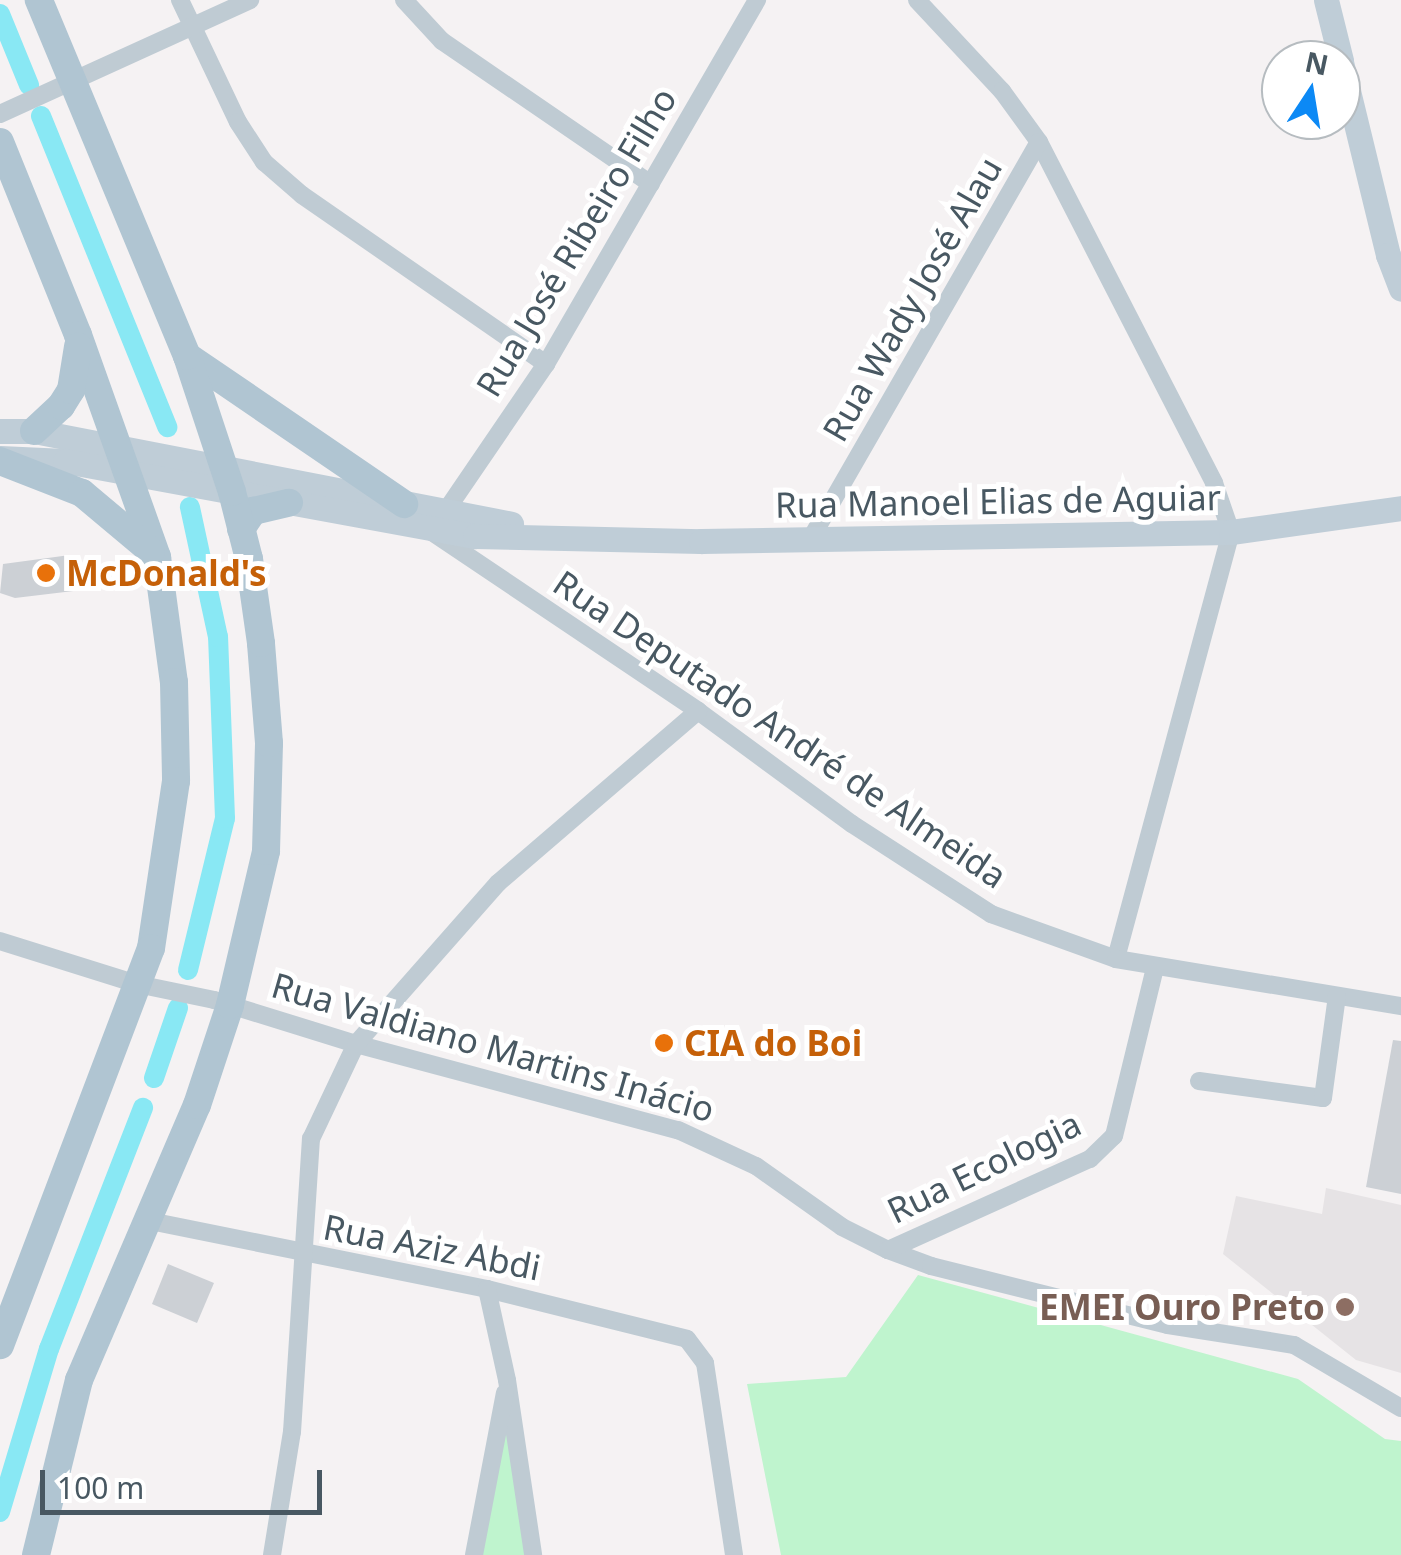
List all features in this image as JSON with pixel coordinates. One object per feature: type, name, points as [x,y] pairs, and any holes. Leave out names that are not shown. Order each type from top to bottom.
[{"type":"main road","points":[[36,1555],[79,1380],[197,1105],[217,1002],[266,851],[269,743],[261,643],[241,529],[228,481],[186,356],[67,86],[39,0]]},
{"type":"main road","points":[[1326,0],[1336,40]]},
{"type":"main road","points":[[1361,137],[1401,289]]},
{"type":"main road","points":[[0,142],[78,335],[157,557],[174,682],[176,781],[151,948],[150,987],[107,1073],[0,1345]]},
{"type":"main road","points":[[34,431],[48,420],[70,390],[76,372],[78,335]]},
{"type":"main road","points":[[186,356],[404,504]]},
{"type":"main road","points":[[0,431],[34,431],[122,462]]},
{"type":"main road","points":[[0,460],[122,462]]},
{"type":"main road","points":[[0,460],[82,493],[157,557]]},
{"type":"main road","name":"Rua Manoel Elias de Aguiar","points":[[122,462],[228,481],[404,504],[437,521]]},
{"type":"main road","name":"Rua Manoel Elias de Aguiar","points":[[228,481],[288,503],[595,540],[1231,532],[1401,508]]},
{"type":"main road","points":[[241,529],[253,511],[288,503]]},
{"type":"street","points":[[180,0],[238,122],[264,162],[302,195],[546,364]]},
{"type":"street","points":[[7,111],[250,0]]},
{"type":"street","points":[[404,0],[442,41],[650,184]]},
{"type":"street","name":"Rua José Ribeiro Filho","points":[[437,521],[546,364],[756,0]]},
{"type":"street","points":[[917,0],[1002,91],[1039,142],[1214,482],[1231,532],[1116,959]]},
{"type":"street","name":"Rua Wady José Alau","points":[[810,540],[1039,142]]},
{"type":"street","name":"Rua Deputado André de Almeida","points":[[437,521],[852,824],[991,914],[1116,959],[1155,968],[1401,1006]]},
{"type":"street","points":[[272,1555],[292,1432],[311,1139],[356,1044],[498,883],[698,711]]},
{"type":"street","name":"Rua Valdiano Martins Inácio","points":[[0,941],[150,987],[217,1002],[356,1044],[660,1125],[716,1144],[756,1166],[842,1228],[888,1250],[931,1266],[1168,1325],[1294,1346],[1401,1408]]},
{"type":"street","name":"Rua Ecologia","points":[[888,1250],[1090,1159],[1114,1136],[1155,968]]},
{"type":"street","points":[[1199,1081],[1323,1098],[1337,996]]},
{"type":"street","name":"Rua Aziz Abdi","points":[[150,1221],[487,1290],[674,1334],[698,1348],[705,1363],[734,1555]]},
{"type":"street","points":[[487,1290],[507,1380],[534,1555]]},
{"type":"street","points":[[474,1555],[507,1380]]},
{"type":"shaded area","name":"EMEI Ouro Preto","points":[[1326,1188],[1401,1205],[1401,1373],[1356,1360],[1223,1254],[1236,1196],[1322,1214]]},
{"type":"green space","points":[[918,1275],[1298,1379],[1385,1439],[1401,1441],[1401,1555],[781,1555],[747,1384],[846,1377]]},
{"type":"green space","points":[[507,1380],[533,1555],[474,1555]]},
{"type":"building","name":"McDonald's","points":[[70,555],[74,564],[91,564],[90,589],[15,598],[0,593],[3,564]]},
{"type":"building","points":[[1393,1040],[1401,1041],[1401,1194],[1366,1187]]},
{"type":"building","points":[[168,1264],[214,1283],[197,1323],[152,1304]]},
{"type":"waterway","points":[[0,14],[29,85]]},
{"type":"waterway","points":[[41,116],[167,427]]},
{"type":"waterway","points":[[188,970],[225,818],[218,637],[190,507]]},
{"type":"waterway","points":[[154,1078],[178,1008]]},
{"type":"waterway","points":[[0,1512],[49,1349],[143,1108]]},
{"type":"place","name":"McDonald's","points":[[46,573]]},
{"type":"place","name":"CIA do Boi","points":[[664,1043]]},
{"type":"place","name":"EMEI Ouro Preto","points":[[1345,1307]]}]
